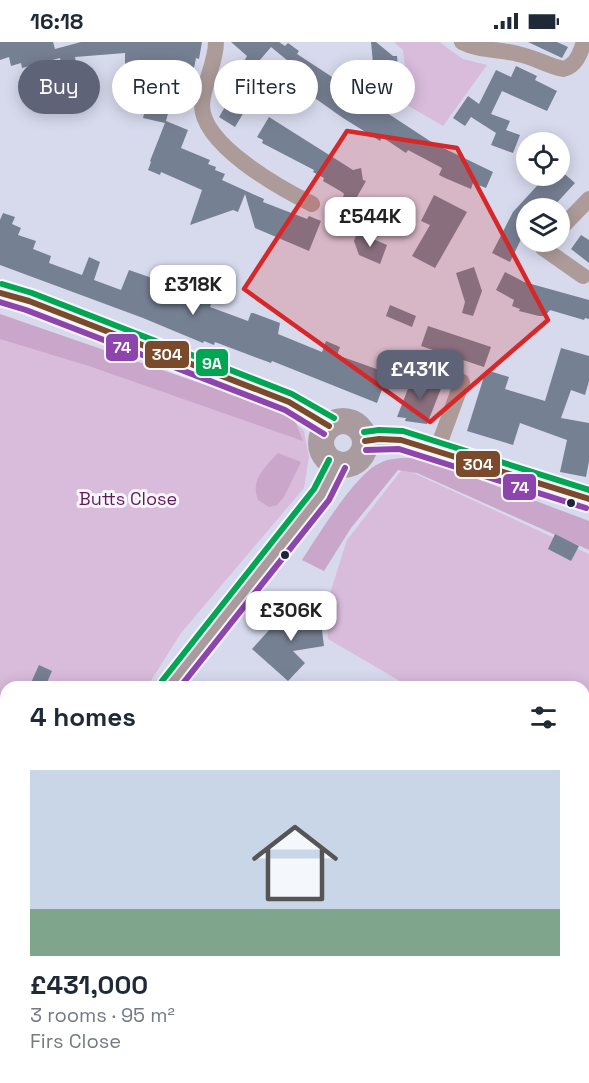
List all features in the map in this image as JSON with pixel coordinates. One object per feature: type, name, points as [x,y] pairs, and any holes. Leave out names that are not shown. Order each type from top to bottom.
[{"type":"main road","points":[[0,293],[29,301],[289,402],[329,426]]},
{"type":"main road","points":[[341,421],[354,423],[362,432],[365,441],[364,448],[357,460],[344,465],[337,464],[326,456],[321,444],[322,437],[329,426],[341,421]]},
{"type":"main road","points":[[365,441],[401,440],[589,499]]},
{"type":"main road","points":[[174,681],[322,495],[337,464]]},
{"type":"street","points":[[216,42],[202,107],[208,126],[225,145],[256,170],[292,194],[312,204]]},
{"type":"street","points":[[462,42],[469,46],[516,53],[563,69],[572,66],[584,42]]},
{"type":"street","points":[[570,219],[589,199]]},
{"type":"street","points":[[549,252],[583,276]]},
{"type":"street","points":[[414,364],[462,382],[437,450]]},
{"type":"highlighted area","points":[[347,131],[457,148],[548,320],[430,422],[244,289]]},
{"type":"green space","points":[[394,42],[439,42],[463,59],[487,65],[443,126],[415,110],[415,60],[404,60],[403,50]]},
{"type":"green space","name":"Butts Close","points":[[0,326],[285,414],[304,431],[309,457],[304,488],[181,633],[151,681],[0,681]]},
{"type":"green space","points":[[403,468],[589,554],[589,681],[400,681],[328,639],[325,609],[347,540]]},
{"type":"shaded area","points":[[0,314],[269,407],[295,421],[303,441],[89,366],[0,339]]},
{"type":"shaded area","points":[[278,453],[301,462],[284,497],[277,505],[269,507],[258,500],[257,480]]},
{"type":"shaded area","points":[[412,458],[451,469],[589,521],[589,550],[417,473],[398,470],[351,528],[324,571],[302,560],[349,492],[370,469],[388,460]]},
{"type":"building","points":[[0,42],[53,42],[55,49],[81,42],[202,42],[199,59],[196,58],[196,60],[125,60],[125,53],[75,57],[76,60],[60,60],[60,58],[18,60],[18,64],[11,66],[9,57],[0,60]]},
{"type":"building","points":[[231,42],[279,42],[285,46],[288,43],[299,51],[297,54],[306,60],[287,60],[271,47],[260,60],[245,60],[247,56]]},
{"type":"building","points":[[371,42],[376,42],[393,56],[397,56],[397,60],[373,60]]},
{"type":"building","points":[[528,42],[557,42],[568,47],[562,58]]},
{"type":"building","points":[[516,66],[537,76],[535,80],[557,91],[547,111],[502,91],[491,114],[510,121],[506,130],[516,134],[513,153],[491,145],[496,133],[471,117],[465,126],[453,118],[468,96],[479,104],[496,70],[511,77]]},
{"type":"building","points":[[318,68],[330,76],[330,109],[318,100]]},
{"type":"building","points":[[144,114],[168,114],[166,121],[188,130],[181,148],[210,160],[208,164],[225,174],[222,180],[264,199],[263,202],[307,219],[309,216],[321,221],[309,251],[255,228],[245,194],[238,212],[233,210],[190,225],[202,190],[161,172],[160,175],[148,170],[165,123],[143,118]]},
{"type":"building","points":[[221,114],[243,114],[235,127],[219,117]]},
{"type":"building","points":[[337,114],[389,114],[433,143],[493,172],[486,188],[473,183],[471,189],[439,175],[442,168],[408,150],[406,153],[382,137],[380,141]]},
{"type":"building","points":[[269,117],[353,170],[361,168],[363,180],[366,181],[349,211],[354,213],[349,225],[342,222],[338,229],[333,226],[344,194],[342,192],[323,181],[324,178],[313,172],[314,170],[262,143],[263,140],[257,137]]},
{"type":"building","points":[[570,179],[575,183],[561,198],[526,198],[537,186],[570,186]]},
{"type":"building","points":[[434,195],[467,212],[435,268],[412,256],[430,225],[421,221]]},
{"type":"building","points":[[516,209],[516,250],[510,262],[492,253]]},
{"type":"building","points":[[3,213],[15,217],[12,224],[21,228],[18,235],[36,241],[33,249],[51,256],[49,263],[82,275],[89,257],[100,262],[94,280],[121,290],[129,270],[181,288],[186,274],[215,285],[210,298],[213,299],[210,307],[248,321],[253,313],[280,323],[278,334],[322,352],[326,341],[340,347],[337,355],[388,373],[377,403],[272,361],[271,363],[215,342],[214,345],[204,341],[203,343],[143,318],[0,265],[0,220]]},
{"type":"building","points":[[357,232],[387,245],[380,264],[359,255],[354,241]]},
{"type":"building","points":[[581,235],[589,240],[589,263],[571,249]]},
{"type":"building","points":[[474,267],[482,291],[473,316],[462,313],[465,302],[456,273]]},
{"type":"building","points":[[505,272],[524,282],[589,300],[589,319],[584,320],[550,310],[545,316],[519,311],[520,309],[512,306],[514,300],[496,290]]},
{"type":"building","points":[[390,305],[416,316],[412,327],[386,316]]},
{"type":"building","points":[[428,326],[491,347],[484,367],[421,346]]},
{"type":"building","points":[[561,348],[589,356],[589,381],[585,395],[571,390],[561,418],[589,423],[589,461],[586,477],[560,472],[567,440],[520,423],[513,445],[467,431],[486,370],[509,377],[505,389],[545,401]]},
{"type":"building","points":[[413,376],[442,386],[427,424],[405,421],[406,418],[397,417]]},
{"type":"building","points":[[555,534],[579,546],[571,561],[548,549]]},
{"type":"building","points":[[289,608],[314,630],[322,609],[335,614],[331,627],[321,623],[324,646],[293,651],[305,663],[288,681],[252,649]]},
{"type":"building","points":[[39,665],[52,671],[48,681],[32,681]]},
{"type":"transit line","name":"9A","points":[[2,284],[32,293],[292,394],[334,418]]},
{"type":"transit line","name":"304","points":[[0,293],[29,301],[289,402],[329,426]]},
{"type":"transit line","name":"74","points":[[0,302],[285,410],[324,434]]},
{"type":"transit line","name":"9A","points":[[364,432],[403,431],[589,490]]},
{"type":"transit line","name":"304","points":[[365,441],[401,440],[589,499]]},
{"type":"transit line","name":"74","points":[[366,450],[399,449],[586,508]]},
{"type":"transit line","name":"9A","points":[[162,681],[314,489],[329,460]]},
{"type":"transit line","name":"74","points":[[185,681],[329,500],[345,468]]}]
